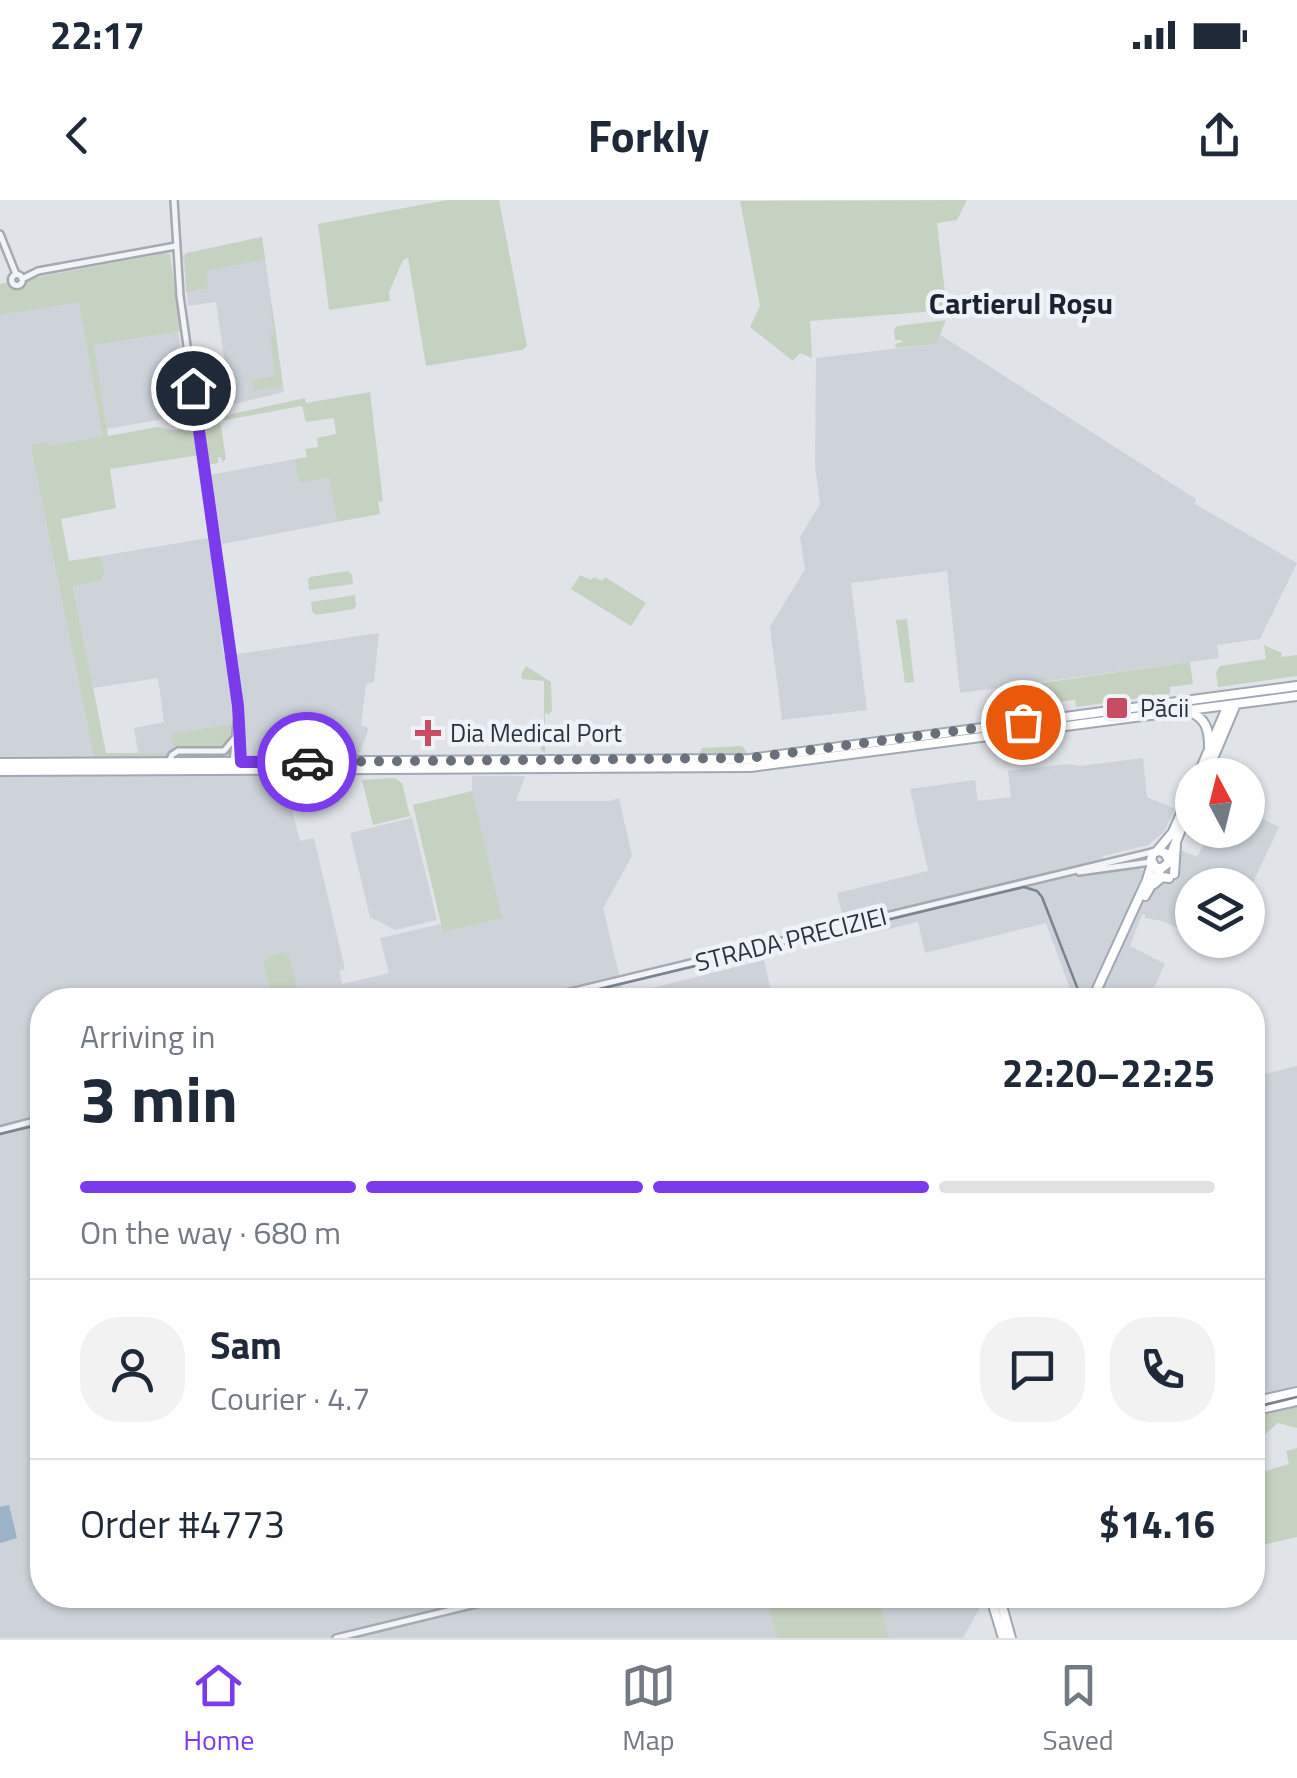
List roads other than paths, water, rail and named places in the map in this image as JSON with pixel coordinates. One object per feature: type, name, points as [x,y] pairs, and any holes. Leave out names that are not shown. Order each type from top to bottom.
[{"type":"main road","points":[[0,767],[751,767],[1184,709],[1297,686]]},
{"type":"main road","points":[[694,764],[1232,700],[1297,696]]},
{"type":"main road","points":[[1207,758],[1232,700]]},
{"type":"main road","points":[[1209,758],[1232,700]]},
{"type":"main road","points":[[1184,709],[1204,721],[1209,752]]},
{"type":"main road","points":[[30,767],[168,762],[237,766]]},
{"type":"main road","points":[[1100,988],[1145,896],[1154,864],[1151,858],[1175,827]]},
{"type":"main road","points":[[1154,864],[1167,864],[1175,840]]},
{"type":"main road","points":[[1145,896],[1160,878],[1171,876],[1175,848]]},
{"type":"main road","points":[[1156,852],[1164,852],[1168,859]]},
{"type":"main road","points":[[1099,988],[1154,864]]},
{"type":"main road","points":[[1265,1407],[1291,1399],[1297,1392]]},
{"type":"main road","points":[[1265,1401],[1291,1399]]},
{"type":"main road","points":[[994,1608],[1002,1638]]},
{"type":"main road","points":[[1003,1608],[1011,1638]]},
{"type":"street","points":[[174,200],[180,296],[239,716],[237,766]]},
{"type":"street","points":[[0,234],[19,276],[176,246]]},
{"type":"street","points":[[237,766],[234,739],[239,716]]},
{"type":"street","points":[[168,762],[178,751],[224,751],[234,739]]},
{"type":"street","name":"STRADA PRECIZIEI","points":[[1074,871],[1156,852]]},
{"type":"street","points":[[1128,864],[1142,868],[1148,877]]},
{"type":"street","name":"STRADA PRECIZIEI","points":[[586,988],[1046,876],[1154,864]]},
{"type":"street","points":[[0,1130],[30,1123]]},
{"type":"street","points":[[336,1638],[459,1608]]},
{"type":"water","points":[[9,1505],[17,1538],[0,1543],[0,1507]]},
{"type":"tram line","points":[[604,988],[1024,887],[1042,897],[1077,988]]},
{"type":"tram line","points":[[0,1134],[30,1127]]},
{"type":"tram line","points":[[1265,1405],[1297,1397]]},
{"type":"place","name":"Păcii","points":[[1117,708]]},
{"type":"place","name":"Dia Medical Port","points":[[428,733]]},
{"type":"district","name":"Cartierul Roșu","points":[[1021,303]]}]
